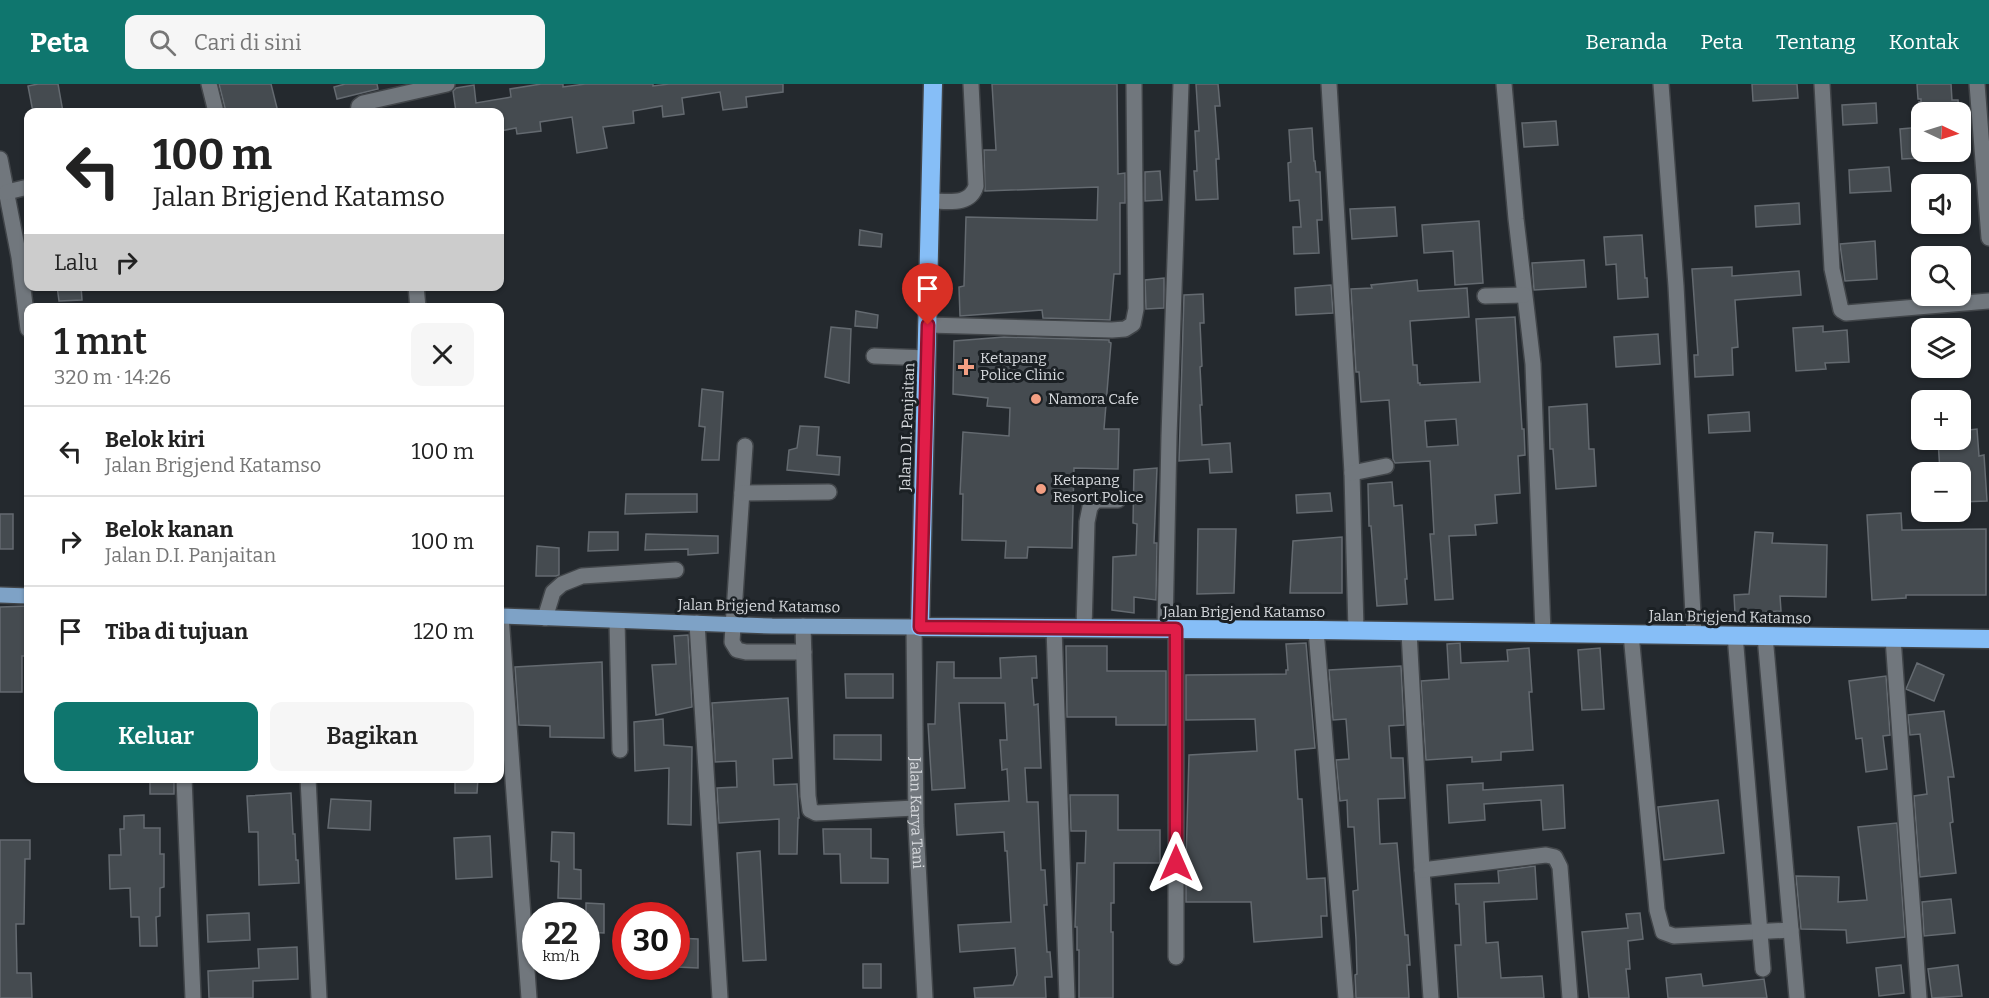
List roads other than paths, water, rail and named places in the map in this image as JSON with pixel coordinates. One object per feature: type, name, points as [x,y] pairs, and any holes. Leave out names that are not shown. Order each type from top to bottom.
[{"type":"highway","name":"Jalan D.I. Panjaitan","points":[[917,627],[928,325],[933,84]]},
{"type":"highway","name":"Jalan Brigjend Katamso","points":[[917,627],[1989,639]]},
{"type":"main road","points":[[0,595],[24,596]]},
{"type":"main road","name":"Jalan Brigjend Katamso","points":[[504,616],[803,626],[917,627]]},
{"type":"street","points":[[209,84],[215,108]]},
{"type":"street","points":[[358,108],[363,103],[447,84]]},
{"type":"street","points":[[931,201],[967,200],[974,195],[976,186],[971,84]]},
{"type":"street","points":[[928,325],[1112,330],[1125,329],[1133,324],[1136,309],[1134,84]]},
{"type":"street","points":[[1176,957],[1169,436],[1180,84]]},
{"type":"street","points":[[1329,84],[1352,473],[1356,631]]},
{"type":"street","points":[[1504,84],[1524,295],[1533,364],[1543,633]]},
{"type":"street","points":[[1661,84],[1676,286],[1694,634]]},
{"type":"street","points":[[1822,84],[1832,269],[1841,310],[1846,313],[1989,301]]},
{"type":"street","points":[[1977,84],[1989,238]]},
{"type":"street","points":[[0,159],[24,257]]},
{"type":"street","points":[[7,192],[24,188]]},
{"type":"street","points":[[1485,296],[1524,295]]},
{"type":"street","points":[[874,356],[927,358]]},
{"type":"street","points":[[745,446],[732,642],[737,650],[747,652],[804,652]]},
{"type":"street","points":[[1352,473],[1386,466]]},
{"type":"street","points":[[741,493],[829,492]]},
{"type":"street","points":[[1084,629],[1087,522],[1090,507],[1096,500],[1118,500]]},
{"type":"street","points":[[545,618],[554,592],[562,584],[582,576],[676,570]]},
{"type":"street","points":[[616,621],[620,750]]},
{"type":"street","points":[[697,623],[720,998]]},
{"type":"street","points":[[803,626],[810,810],[816,813],[915,808]]},
{"type":"street","name":"Jalan Karya Tani","points":[[917,627],[915,808],[919,919],[925,998]]},
{"type":"street","points":[[1054,628],[1067,998]]},
{"type":"street","points":[[1316,630],[1346,998]]},
{"type":"street","points":[[1409,632],[1431,998]]},
{"type":"street","points":[[1631,634],[1657,910],[1663,932],[1674,936],[1791,930]]},
{"type":"street","points":[[1735,635],[1763,969]]},
{"type":"street","points":[[1765,636],[1797,998]]},
{"type":"street","points":[[1893,638],[1919,998]]},
{"type":"street","points":[[504,656],[528,902]]},
{"type":"street","points":[[184,783],[193,998]]},
{"type":"street","points":[[308,783],[319,998]]},
{"type":"street","points":[[1422,870],[1546,855],[1555,857],[1560,867],[1570,998]]},
{"type":"street","points":[[529,980],[529,998]]},
{"type":"place","name":"Ketapang Police Clinic","points":[[966,367]]},
{"type":"place","name":"Namora Cafe","points":[[1036,399]]},
{"type":"place","name":"Ketapang Resort Police","points":[[1041,489]]}]
